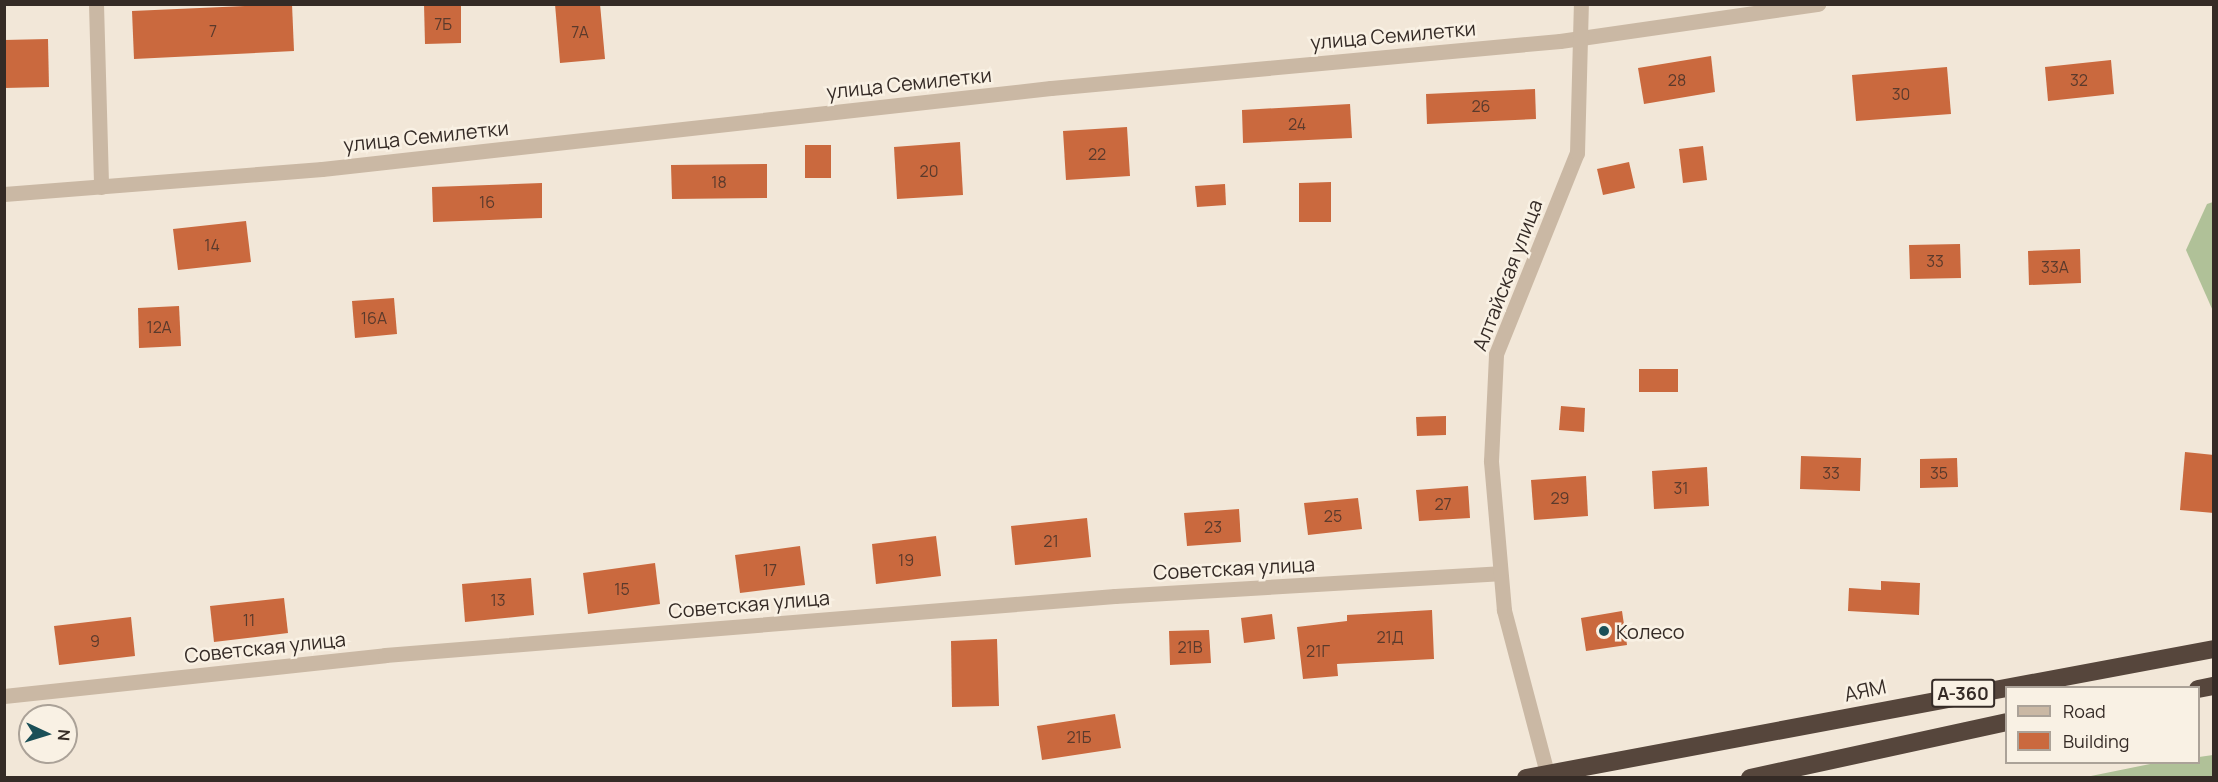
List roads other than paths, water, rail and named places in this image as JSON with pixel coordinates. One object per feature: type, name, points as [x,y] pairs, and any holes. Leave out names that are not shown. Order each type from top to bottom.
[{"type":"highway","name":"АЯМ","points":[[2015,686],[2214,649]]},
{"type":"highway","name":"АЯМ","points":[[1526,777],[2005,688]]},
{"type":"highway","name":"А-360","points":[[1749,777],[2005,722]]},
{"type":"street","points":[[96,4],[101,187]]},
{"type":"street","name":"Алтайская улица","points":[[1547,773],[1504,610],[1491,461],[1496,354],[1577,153],[1581,4]]},
{"type":"street","name":"улица Семилетки","points":[[4,194],[322,169],[1040,90],[1580,39],[1818,4]]},
{"type":"street","name":"Советская улица","points":[[4,696],[408,653],[1115,596],[1499,573]]},
{"type":"place","name":"Колесо","points":[[1604,631]]}]
